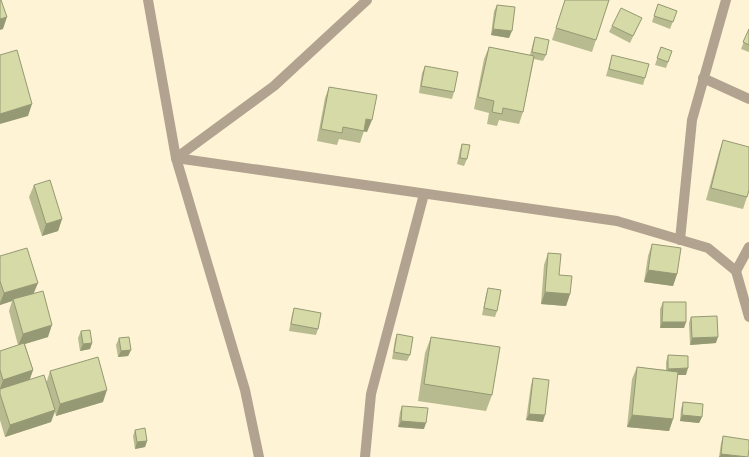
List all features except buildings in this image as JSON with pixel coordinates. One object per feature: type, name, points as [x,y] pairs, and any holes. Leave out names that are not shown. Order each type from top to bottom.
[{"type":"street","points":[[148,0],[176,158],[245,390],[259,457]]},
{"type":"street","points":[[176,158],[274,86],[367,0]]},
{"type":"street","points":[[680,240],[692,120],[726,0]]},
{"type":"street","points":[[704,78],[749,99]]},
{"type":"street","points":[[176,158],[617,221],[708,248],[736,271],[749,317]]},
{"type":"street","points":[[365,457],[371,394],[424,194]]},
{"type":"street","points":[[736,271],[749,247]]}]
